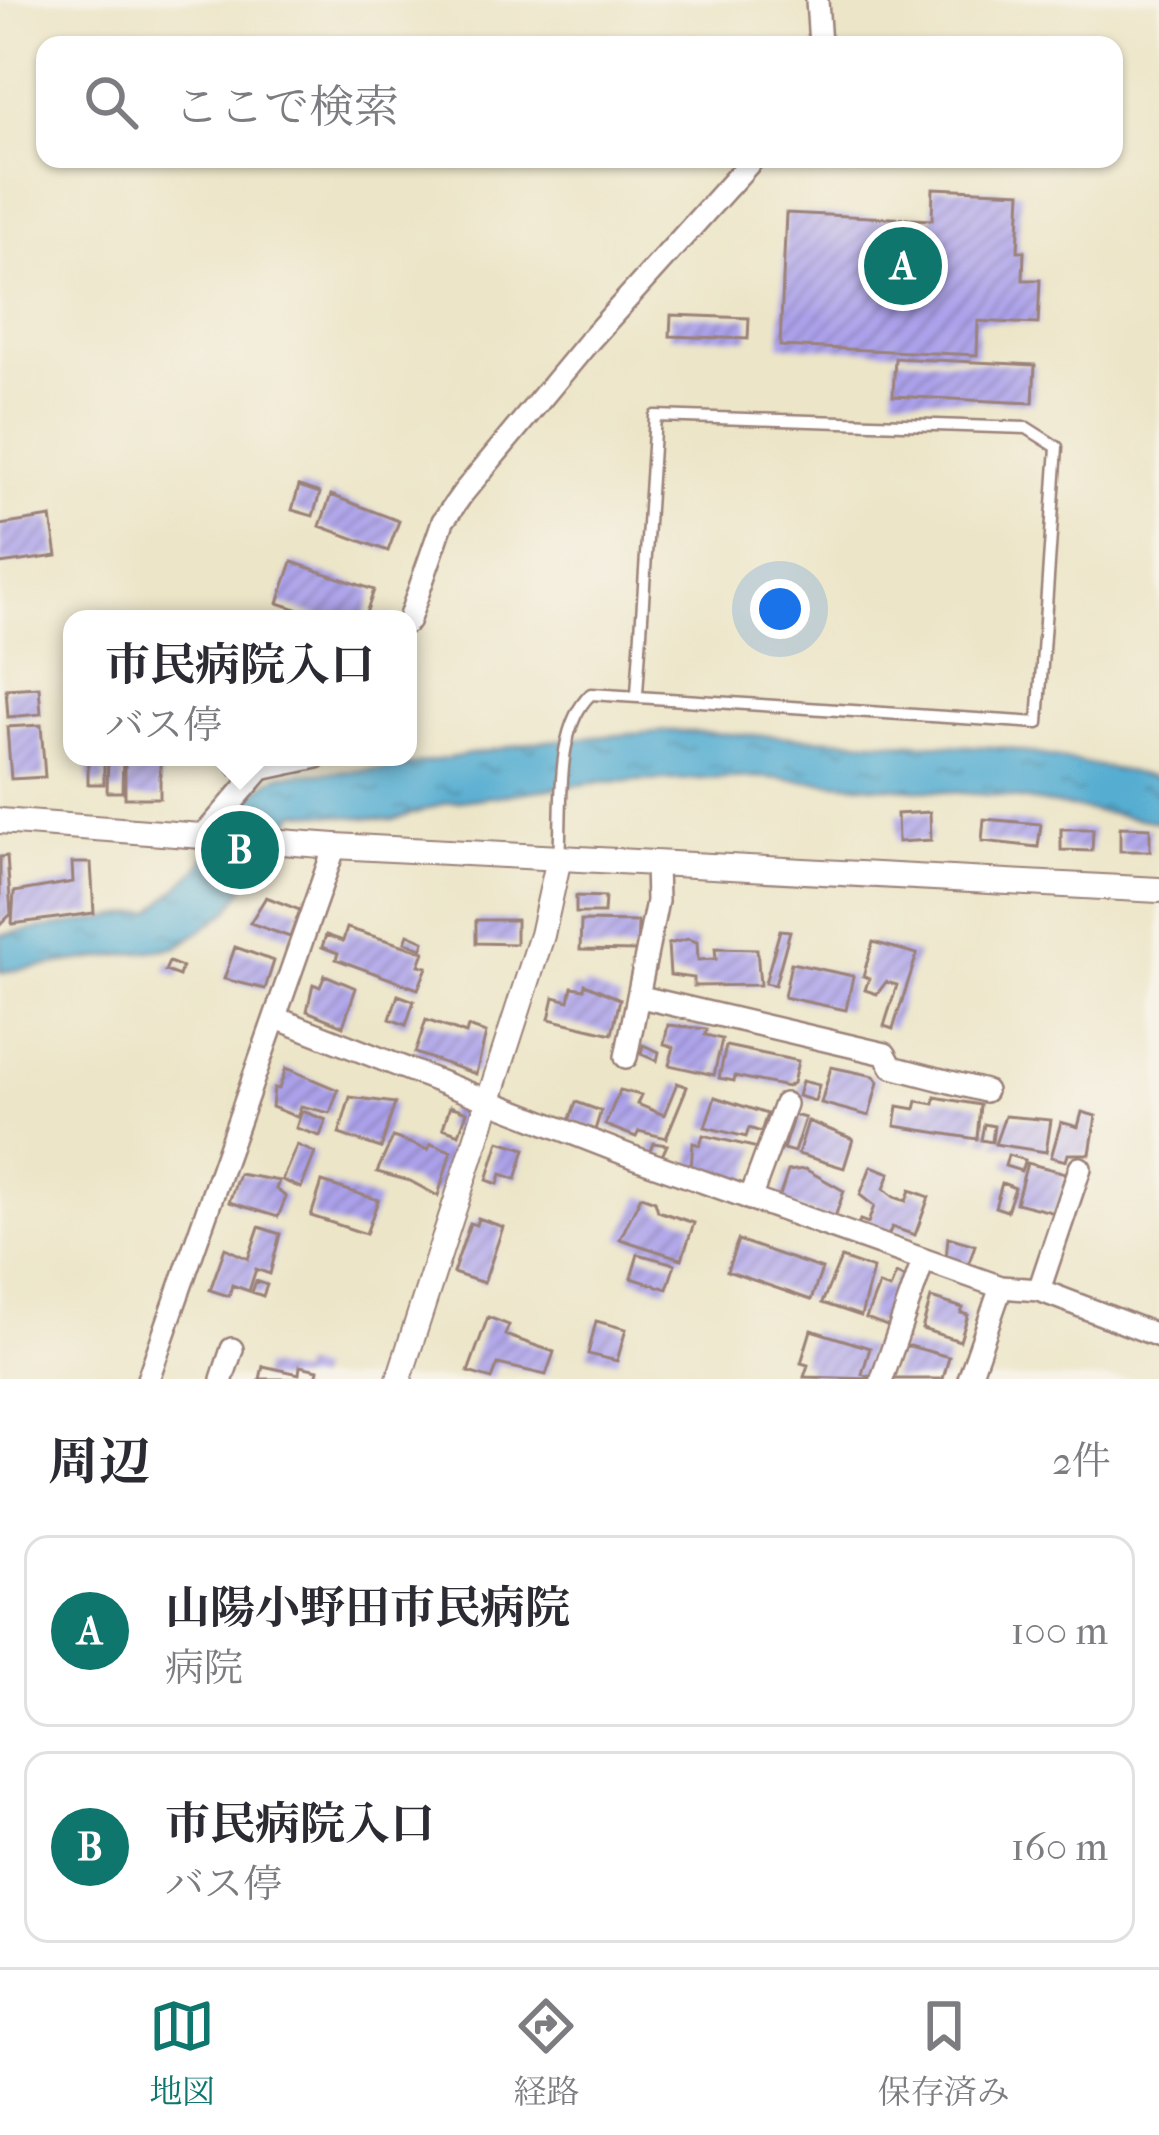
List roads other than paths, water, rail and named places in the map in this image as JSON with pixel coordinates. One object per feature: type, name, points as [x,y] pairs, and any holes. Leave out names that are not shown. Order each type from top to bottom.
[{"type":"street","points":[[817,0],[819,36]]},
{"type":"street","points":[[412,610],[443,521],[463,493],[589,341],[745,168]]},
{"type":"street","points":[[211,836],[261,769],[275,766]]},
{"type":"street","points":[[0,821],[335,846],[1159,890]]},
{"type":"street","points":[[148,1379],[335,846]]},
{"type":"street","points":[[399,1379],[542,935],[559,859]]},
{"type":"street","points":[[626,1057],[657,901],[656,864]]},
{"type":"street","points":[[641,998],[885,1054],[892,1067],[985,1091]]},
{"type":"street","points":[[276,1018],[750,1199],[1001,1287],[1039,1290],[1159,1336]]},
{"type":"street","points":[[750,1199],[784,1104]]},
{"type":"street","points":[[1039,1290],[1079,1168]]},
{"type":"street","points":[[882,1379],[923,1261]]},
{"type":"street","points":[[969,1379],[1001,1287]]},
{"type":"street","points":[[222,1379],[232,1349]]},
{"type":"lane","points":[[559,859],[569,734],[574,709],[591,694],[1037,723],[1057,447],[1028,428],[655,416],[637,694]]},
{"type":"water","points":[[670,731],[1007,748],[1159,778],[1159,822],[1003,796],[758,777],[599,782],[446,803],[393,820],[296,812],[228,911],[177,947],[0,972],[0,935],[152,911],[195,872],[250,795],[279,775],[417,766],[536,742]]},
{"type":"place","name":"山陽小野田市民病院","points":[[903,266]]},
{"type":"place","name":"市民病院入口","points":[[240,850]]}]
